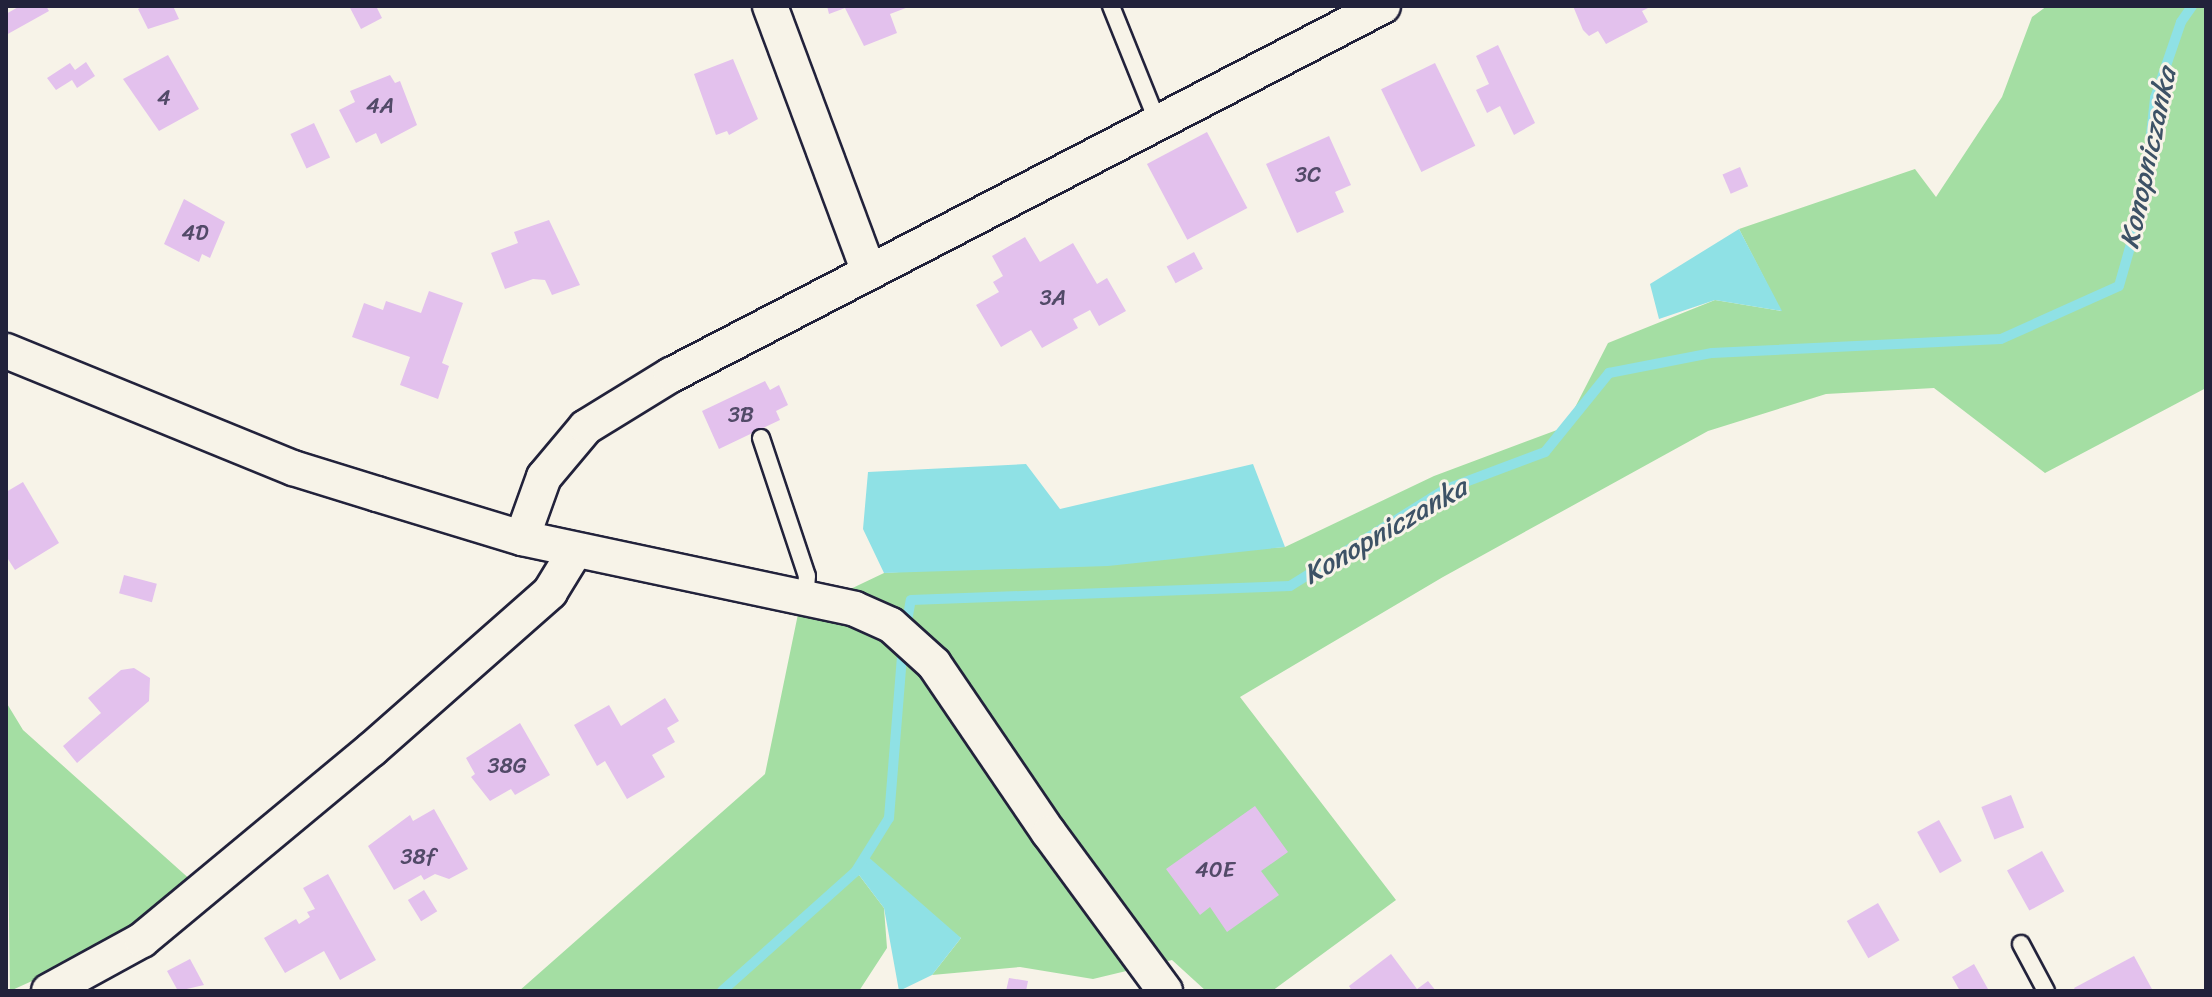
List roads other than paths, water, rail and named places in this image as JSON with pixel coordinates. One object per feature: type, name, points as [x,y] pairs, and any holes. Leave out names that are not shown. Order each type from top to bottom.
[{"type":"street","points":[[770,6],[869,272]]},
{"type":"street","points":[[522,538],[544,477],[586,427],[671,375],[1383,6]]},
{"type":"street","points":[[6,351],[293,468],[522,538],[805,601],[855,609],[904,635],[1165,991]]},
{"type":"street","points":[[49,991],[142,940],[371,750],[550,592],[575,551]]},
{"type":"lane","points":[[1111,6],[1158,123]]},
{"type":"lane","points":[[761,438],[807,576],[805,601]]},
{"type":"lane","points":[[2021,944],[2046,991]]},
{"type":"water","points":[[1739,229],[1782,311],[1715,300],[1659,319],[1650,284]]},
{"type":"water","points":[[1026,464],[1060,509],[1253,464],[1285,547],[1108,566],[884,573],[863,529],[868,472]]},
{"type":"water","points":[[866,855],[961,938],[932,975],[899,991],[884,908],[856,871]]},
{"type":"waterway","name":"Konopniczanka","points":[[906,627],[911,600],[1290,586],[1444,490],[1545,452],[1609,373],[1712,353],[2001,339],[2119,286],[2144,198],[2155,98],[2181,22],[2192,6]]},
{"type":"waterway","name":"Konopniczanka","points":[[722,991],[856,871],[889,818],[903,643]]}]
